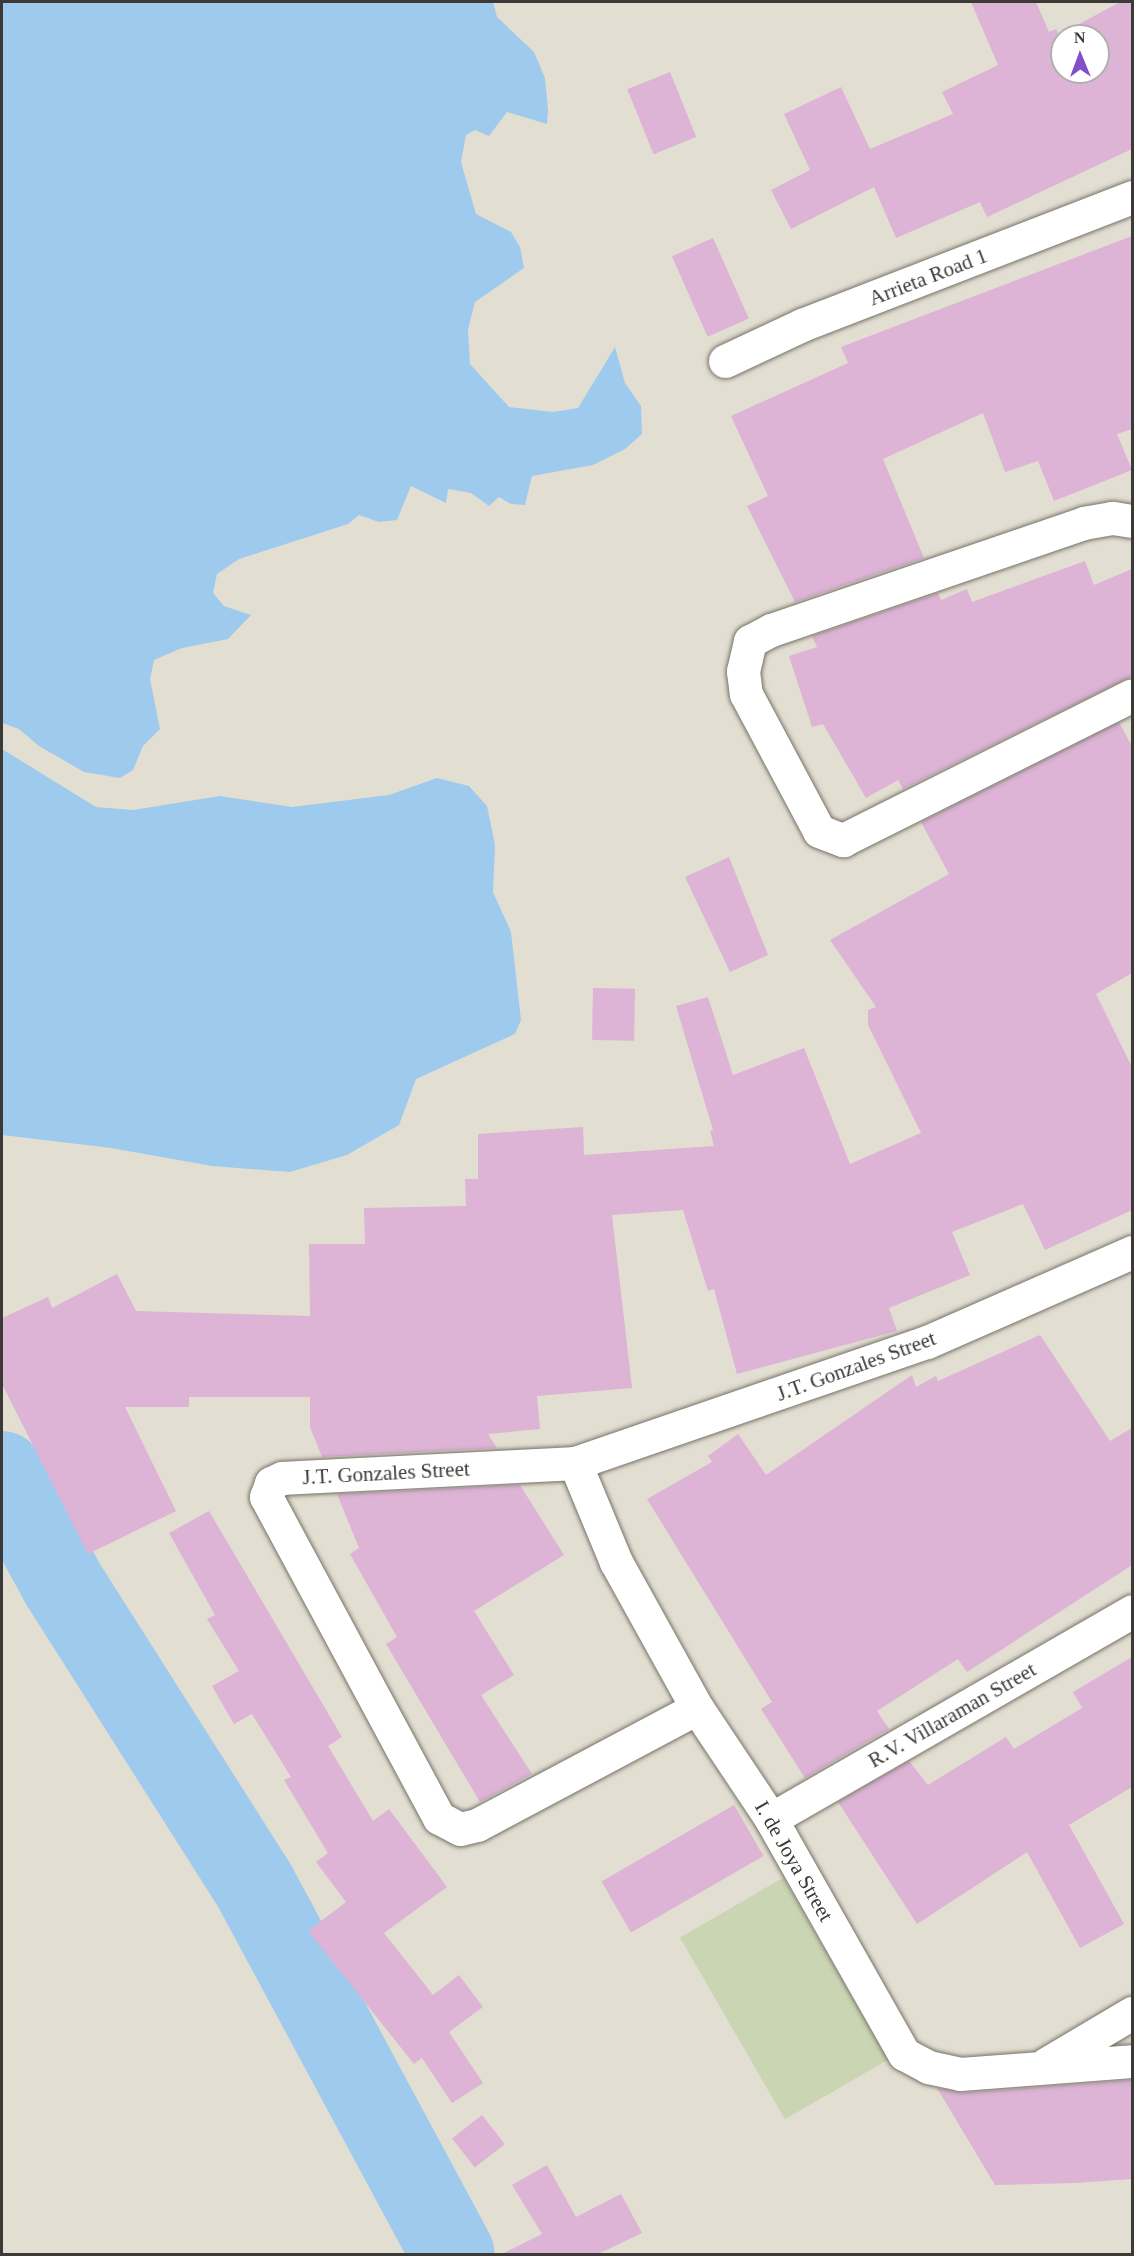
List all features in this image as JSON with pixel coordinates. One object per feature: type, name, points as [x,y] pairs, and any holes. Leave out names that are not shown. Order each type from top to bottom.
[{"type":"street","name":"Arrieta Road 1","points":[[725,361],[802,325],[1132,197]]},
{"type":"street","points":[[1132,521],[1112,518],[1084,523],[771,630],[750,641],[744,671],[746,694],[819,831],[843,840],[1132,696]]},
{"type":"street","name":"J.T. Gonzales Street","points":[[697,1708],[477,1825],[460,1829],[439,1818],[266,1497],[271,1483],[282,1478],[575,1463],[927,1342],[1132,1252]]},
{"type":"street","name":"I. de Joya Street","points":[[575,1463],[616,1562],[697,1708],[771,1819],[904,2054],[928,2067],[960,2074],[1132,2061]]},
{"type":"street","name":"R.V. Villaraman Street","points":[[771,1819],[1132,1611]]},
{"type":"street","points":[[1040,2068],[1132,2013]]},
{"type":"green space","points":[[783,1878],[888,2060],[785,2119],[680,1937]]},
{"type":"water","points":[[2,2],[493,2],[497,17],[534,52],[545,78],[548,110],[547,124],[507,112],[489,136],[475,130],[466,135],[461,162],[476,214],[511,232],[520,247],[524,268],[475,302],[468,330],[470,364],[509,407],[553,412],[578,408],[615,347],[625,383],[641,406],[642,434],[625,449],[593,465],[532,476],[525,505],[511,504],[499,497],[489,506],[471,493],[448,489],[446,503],[411,486],[397,520],[379,522],[359,515],[348,524],[239,559],[217,574],[213,593],[224,606],[251,615],[228,639],[182,648],[154,660],[150,679],[160,729],[143,746],[133,770],[120,778],[84,772],[39,746],[19,729],[2,723]]},
{"type":"water","points":[[2,749],[96,807],[133,810],[220,796],[292,807],[389,795],[437,778],[469,786],[487,806],[495,845],[493,892],[511,932],[521,1020],[515,1034],[416,1079],[399,1125],[347,1155],[290,1172],[212,1166],[111,1148],[2,1135]]},
{"type":"building","points":[[971,2],[1036,2],[1050,32],[1050,84],[1110,84],[1110,24],[1079,24],[1120,2],[1132,2],[1132,149],[987,217],[980,202],[896,238],[874,187],[791,229],[771,190],[810,170],[784,114],[841,87],[870,149],[953,114],[942,92],[998,65]]},
{"type":"building","points":[[670,72],[696,137],[654,154],[627,89]]},
{"type":"building","points":[[1132,236],[1132,429],[1117,434],[1132,470],[1054,501],[1038,461],[1005,472],[983,413],[883,459],[924,558],[795,602],[747,506],[768,496],[731,416],[848,363],[841,347]]},
{"type":"building","points":[[713,238],[749,318],[708,337],[672,256]]},
{"type":"building","points":[[1085,561],[1094,585],[1132,569],[1132,676],[903,789],[898,780],[866,798],[823,724],[812,727],[789,656],[817,647],[812,636],[938,593],[941,600],[967,589],[972,602]]},
{"type":"building","points":[[1119,722],[1132,746],[1132,973],[1096,994],[1132,1067],[1132,1210],[1045,1250],[1023,1204],[952,1232],[970,1275],[889,1308],[897,1331],[737,1374],[714,1289],[708,1291],[683,1210],[612,1215],[632,1388],[537,1396],[540,1429],[488,1434],[497,1448],[322,1457],[310,1427],[310,1397],[189,1397],[189,1407],[125,1407],[176,1511],[88,1554],[2,1384],[2,1318],[48,1297],[52,1308],[117,1274],[136,1311],[310,1316],[309,1244],[365,1244],[364,1208],[466,1206],[465,1179],[478,1179],[478,1134],[583,1127],[584,1155],[714,1146],[710,1131],[713,1130],[676,1006],[708,997],[733,1075],[804,1048],[850,1164],[921,1133],[868,1025],[868,1010],[876,1007],[830,940],[949,874],[921,822]]},
{"type":"building","points":[[729,857],[768,955],[730,972],[685,877]]},
{"type":"building","points":[[593,988],[635,989],[634,1041],[592,1040]]},
{"type":"building","points":[[1040,1335],[1110,1441],[1132,1428],[1132,1565],[967,1672],[958,1659],[877,1711],[889,1729],[805,1778],[761,1709],[772,1702],[647,1499],[712,1462],[708,1456],[738,1434],[766,1475],[912,1375],[916,1387],[936,1376],[938,1381]]},
{"type":"building","points":[[520,1485],[564,1555],[474,1611],[514,1675],[481,1695],[532,1774],[480,1802],[386,1644],[397,1637],[350,1554],[359,1548],[337,1494]]},
{"type":"building","points":[[209,1511],[342,1737],[328,1746],[373,1821],[389,1809],[447,1887],[384,1933],[433,1995],[459,1975],[483,2007],[449,2032],[483,2083],[452,2103],[422,2058],[414,2064],[308,1931],[346,1902],[316,1862],[328,1853],[284,1780],[291,1777],[252,1714],[234,1724],[212,1686],[239,1671],[207,1619],[215,1615],[169,1533]]},
{"type":"building","points":[[1132,1657],[1132,1787],[1069,1825],[1124,1924],[1080,1948],[1027,1852],[917,1924],[838,1802],[909,1761],[928,1785],[1006,1737],[1014,1749],[1082,1708],[1073,1692]]},
{"type":"building","points":[[734,1805],[764,1856],[631,1933],[601,1882]]},
{"type":"building","points":[[1132,2080],[1132,2179],[1074,2183],[995,2185],[937,2088],[961,2093]]},
{"type":"building","points":[[482,2115],[505,2144],[475,2168],[452,2138]]},
{"type":"building","points":[[547,2165],[576,2217],[621,2194],[642,2233],[598,2254],[502,2254],[542,2234],[512,2185]]},
{"type":"waterway","points":[[2,1473],[63,1584],[253,1883],[453,2254]]}]
